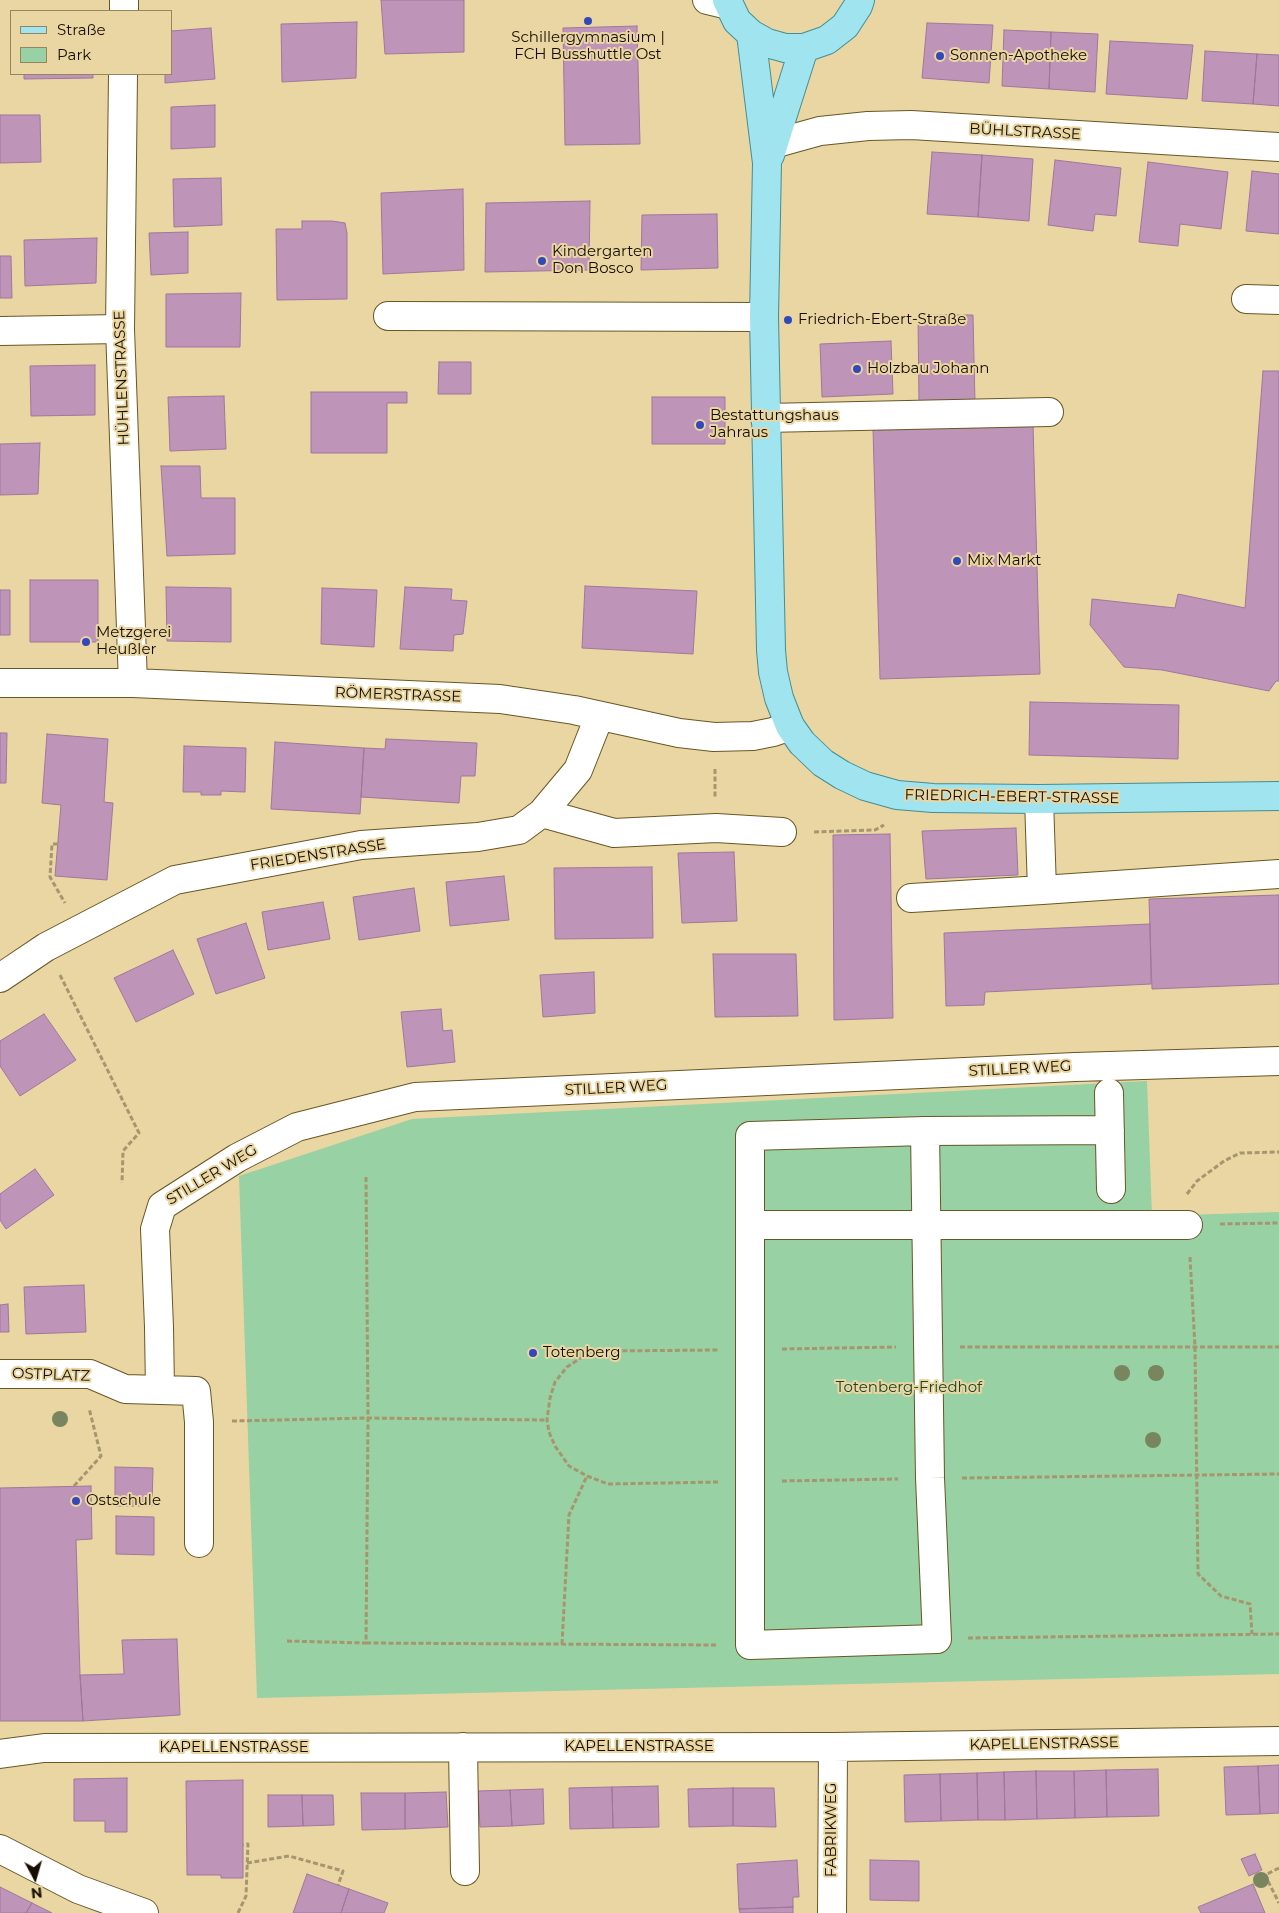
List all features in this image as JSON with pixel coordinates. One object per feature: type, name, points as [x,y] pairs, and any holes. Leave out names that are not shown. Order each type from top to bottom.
[{"type":"main road","points":[[721,2],[751,34],[767,43],[786,48],[804,48],[827,40],[846,26],[860,0]]},
{"type":"main road","name":"FRIEDRICH-EBERT-STRASSE","points":[[751,34],[770,154],[764,317],[770,650],[780,698],[790,726],[802,743],[823,763],[865,786],[897,795],[932,798],[1039,799],[1279,796]]},
{"type":"main road","name":"FRIEDRICH-EBERT-STRASSE","points":[[770,154],[804,48]]},
{"type":"street","name":"HÜHLENSTRASSE","points":[[123,75],[120,329],[133,683]]},
{"type":"street","name":"BÜHLSTRASSE","points":[[770,154],[820,131],[868,126],[911,125],[1279,147]]},
{"type":"street","points":[[1246,299],[1279,300]]},
{"type":"street","points":[[388,316],[764,317]]},
{"type":"street","points":[[0,331],[120,329]]},
{"type":"street","points":[[765,418],[1049,412]]},
{"type":"street","name":"RÖMERSTRASSE","points":[[0,682],[133,683],[500,699],[537,704],[679,733],[714,737],[753,736],[790,726]]},
{"type":"street","name":"FRIEDENSTRASSE","points":[[0,978],[46,947],[175,880],[361,845],[478,838],[520,830],[542,813],[578,770],[599,717]]},
{"type":"street","points":[[1039,799],[1042,890]]},
{"type":"street","points":[[542,813],[614,833],[716,828],[782,832]]},
{"type":"street","points":[[911,898],[1279,874]]},
{"type":"street","name":"STILLER WEG","points":[[160,1390],[155,1229],[162,1206],[237,1158],[297,1127],[415,1097],[1075,1066],[1279,1061]]},
{"type":"street","points":[[1109,1093],[1111,1189]]},
{"type":"street","points":[[925,1131],[930,1478],[937,1639],[750,1645],[750,1136],[925,1131],[1110,1130]]},
{"type":"street","points":[[750,1225],[1188,1225]]},
{"type":"street","name":"OSTPLATZ","points":[[0,1374],[90,1374],[125,1389],[196,1391],[199,1422]]},
{"type":"street","points":[[199,1422],[199,1543]]},
{"type":"street","name":"KAPELLENSTRASSE","points":[[0,1754],[44,1748],[833,1747],[1279,1741]]},
{"type":"street","points":[[462,1747],[465,1871]]},
{"type":"street","name":"FABRIKWEG","points":[[832,1913],[833,1747]]},
{"type":"street","points":[[0,1849],[78,1889],[144,1913]]},
{"type":"path","points":[[714,737],[716,828]]},
{"type":"path","points":[[782,832],[875,830],[932,798]]},
{"type":"path","points":[[58,844],[52,844],[50,877],[80,929]]},
{"type":"path","points":[[46,947],[139,1133],[123,1151],[122,1183]]},
{"type":"path","points":[[1252,1634],[1250,1604],[1221,1596],[1198,1574],[1196,1348],[1187,1193],[1196,1181],[1240,1153],[1279,1152]]},
{"type":"path","points":[[366,1176],[368,1418],[366,1644]]},
{"type":"path","points":[[1188,1225],[1279,1224]]},
{"type":"path","points":[[199,1422],[368,1418],[548,1420],[550,1398],[555,1382],[567,1367],[585,1355],[605,1351],[929,1347],[1279,1347]]},
{"type":"path","points":[[74,1486],[101,1456],[88,1403],[90,1374]]},
{"type":"path","points":[[562,1644],[569,1514],[587,1476]]},
{"type":"path","points":[[937,1639],[1279,1634]]},
{"type":"path","points":[[288,1641],[366,1644],[750,1645]]},
{"type":"path","points":[[238,1913],[246,1896],[248,1844],[243,1845]]},
{"type":"path","points":[[247,1863],[289,1856],[343,1871],[338,1885]]},
{"type":"path","points":[[1279,1868],[1265,1875],[1279,1903]]},
{"type":"green space","name":"Totenberg-Friedhof","points":[[1147,1081],[1152,1216],[1279,1212],[1279,1674],[257,1698],[239,1176],[412,1119]]},
{"type":"building","points":[[381,0],[464,0],[464,52],[385,54]]},
{"type":"building","points":[[357,22],[356,78],[282,82],[281,24]]},
{"type":"building","points":[[927,23],[993,25],[989,83],[922,78]]},
{"type":"building","points":[[637,26],[640,144],[565,145],[563,28]]},
{"type":"building","points":[[211,28],[215,79],[165,83],[165,75],[172,75],[172,31]]},
{"type":"building","points":[[1004,30],[1051,32],[1049,89],[1002,86]]},
{"type":"building","points":[[1051,32],[1098,34],[1095,92],[1049,89]]},
{"type":"building","points":[[1110,41],[1193,45],[1187,99],[1106,94]]},
{"type":"building","points":[[1205,51],[1257,54],[1253,104],[1202,101]]},
{"type":"building","points":[[1257,54],[1279,55],[1279,106],[1253,104]]},
{"type":"building","points":[[24,75],[93,75],[93,78],[24,79]]},
{"type":"building","points":[[215,105],[215,147],[171,149],[171,107]]},
{"type":"building","points":[[0,115],[40,115],[41,162],[0,163]]},
{"type":"building","points":[[932,152],[982,155],[978,217],[927,214]]},
{"type":"building","points":[[982,155],[1033,159],[1029,221],[978,217]]},
{"type":"building","points":[[1055,160],[1121,168],[1116,216],[1095,214],[1093,231],[1048,225]]},
{"type":"building","points":[[1148,162],[1228,172],[1221,229],[1180,224],[1178,246],[1139,242]]},
{"type":"building","points":[[1252,171],[1279,174],[1279,234],[1246,231]]},
{"type":"building","points":[[221,178],[222,225],[174,227],[173,179]]},
{"type":"building","points":[[463,189],[464,270],[383,274],[381,193]]},
{"type":"building","points":[[590,201],[589,270],[485,272],[486,203]]},
{"type":"building","points":[[717,214],[718,268],[641,270],[642,215]]},
{"type":"building","points":[[302,221],[345,223],[347,233],[347,299],[277,300],[276,229],[302,229]]},
{"type":"building","points":[[188,232],[188,273],[151,275],[149,233]]},
{"type":"building","points":[[97,238],[96,283],[25,286],[24,240]]},
{"type":"building","points":[[0,256],[11,256],[12,298],[0,298]]},
{"type":"building","points":[[241,293],[240,347],[166,347],[166,294]]},
{"type":"building","points":[[918,315],[973,315],[975,403],[919,404]]},
{"type":"building","name":"Holzbau Johann","points":[[891,341],[893,394],[822,397],[820,344]]},
{"type":"building","points":[[439,362],[471,362],[471,394],[438,394]]},
{"type":"building","points":[[95,365],[95,415],[31,416],[30,366]]},
{"type":"building","points":[[1263,371],[1279,371],[1279,681],[1276,681],[1269,691],[1162,670],[1124,667],[1090,625],[1092,599],[1175,608],[1178,594],[1245,608]]},
{"type":"building","points":[[311,392],[407,392],[407,403],[387,403],[387,453],[311,453]]},
{"type":"building","points":[[224,396],[226,449],[170,451],[168,397]]},
{"type":"building","points":[[652,397],[725,397],[725,444],[652,444]]},
{"type":"building","name":"Mix Markt","points":[[1033,424],[1040,674],[880,679],[873,429]]},
{"type":"building","points":[[40,443],[38,494],[0,495],[0,444]]},
{"type":"building","points":[[161,466],[200,466],[201,498],[235,498],[235,554],[167,556]]},
{"type":"building","points":[[30,580],[98,580],[98,642],[30,642]]},
{"type":"building","points":[[585,586],[697,591],[693,654],[582,648]]},
{"type":"building","points":[[166,587],[231,588],[231,642],[167,641]]},
{"type":"building","points":[[405,587],[452,589],[451,600],[467,601],[463,634],[454,635],[453,651],[400,649]]},
{"type":"building","points":[[322,588],[377,590],[374,647],[321,644]]},
{"type":"building","points":[[0,590],[10,590],[10,635],[0,635]]},
{"type":"building","points":[[1030,702],[1179,705],[1178,759],[1029,755]]},
{"type":"building","points":[[0,733],[7,733],[6,783],[0,783]]},
{"type":"building","points":[[47,734],[108,739],[104,802],[113,803],[107,880],[55,876],[61,805],[42,803]]},
{"type":"building","points":[[386,739],[477,743],[475,776],[461,776],[459,803],[361,797],[364,748],[385,749]]},
{"type":"building","points":[[275,742],[364,748],[360,814],[271,809]]},
{"type":"building","points":[[184,746],[246,748],[245,792],[221,791],[221,795],[201,795],[201,792],[183,792]]},
{"type":"building","points":[[1016,828],[1018,875],[926,879],[922,831]]},
{"type":"building","points":[[890,834],[893,1018],[834,1020],[833,835]]},
{"type":"building","points":[[734,852],[737,921],[682,923],[678,853]]},
{"type":"building","points":[[652,867],[653,938],[555,939],[554,868]]},
{"type":"building","points":[[504,876],[509,920],[450,926],[446,882]]},
{"type":"building","points":[[414,888],[420,931],[359,940],[353,897]]},
{"type":"building","points":[[1279,895],[1279,984],[1152,989],[1149,899]]},
{"type":"building","points":[[323,902],[330,939],[268,950],[262,912]]},
{"type":"building","points":[[246,923],[265,978],[216,994],[197,939]]},
{"type":"building","points":[[1150,924],[1151,984],[985,992],[984,1005],[946,1006],[944,933]]},
{"type":"building","points":[[173,950],[194,994],[136,1022],[114,978]]},
{"type":"building","points":[[713,954],[796,954],[798,1016],[715,1017]]},
{"type":"building","points":[[594,972],[595,1013],[543,1017],[540,975]]},
{"type":"building","points":[[441,1009],[443,1031],[452,1030],[455,1062],[407,1067],[401,1012]]},
{"type":"building","points":[[44,1014],[76,1060],[20,1096],[0,1066],[0,1041]]},
{"type":"building","points":[[35,1169],[54,1195],[6,1229],[0,1220],[0,1194]]},
{"type":"building","points":[[84,1285],[86,1332],[26,1334],[24,1287]]},
{"type":"building","points":[[8,1304],[9,1332],[0,1332],[0,1305]]},
{"type":"building","points":[[115,1467],[153,1468],[152,1506],[115,1506]]},
{"type":"building","points":[[91,1486],[92,1539],[76,1540],[83,1721],[0,1721],[0,1488]]},
{"type":"building","points":[[116,1516],[154,1517],[154,1555],[116,1554]]},
{"type":"building","points":[[177,1639],[180,1715],[83,1721],[80,1675],[124,1674],[122,1640]]},
{"type":"building","points":[[1279,1765],[1279,1813],[1260,1814],[1258,1766]]},
{"type":"building","points":[[1258,1766],[1260,1814],[1226,1815],[1224,1767]]},
{"type":"building","points":[[1158,1769],[1159,1816],[1107,1817],[1106,1770]]},
{"type":"building","points":[[1106,1770],[1107,1817],[1075,1818],[1074,1771]]},
{"type":"building","points":[[1036,1771],[1037,1819],[1005,1820],[1004,1772]]},
{"type":"building","points":[[1036,1771],[1074,1771],[1075,1818],[1037,1819]]},
{"type":"building","points":[[1004,1772],[1005,1820],[978,1820],[977,1773]]},
{"type":"building","points":[[977,1773],[978,1820],[941,1821],[940,1774]]},
{"type":"building","points":[[940,1774],[941,1821],[905,1822],[904,1775]]},
{"type":"building","points":[[127,1778],[127,1832],[105,1832],[105,1821],[74,1821],[74,1779]]},
{"type":"building","points":[[243,1780],[243,1878],[221,1878],[221,1875],[187,1875],[186,1781]]},
{"type":"building","points":[[658,1786],[659,1827],[613,1828],[612,1787]]},
{"type":"building","points":[[612,1787],[613,1828],[570,1829],[569,1788]]},
{"type":"building","points":[[733,1788],[733,1826],[689,1827],[688,1789]]},
{"type":"building","points":[[733,1788],[774,1788],[776,1827],[733,1826]]},
{"type":"building","points":[[543,1789],[544,1824],[512,1826],[510,1790]]},
{"type":"building","points":[[510,1790],[512,1826],[480,1827],[478,1791]]},
{"type":"building","points":[[446,1792],[448,1827],[405,1829],[405,1793]]},
{"type":"building","points":[[361,1793],[405,1793],[405,1829],[362,1830]]},
{"type":"building","points":[[268,1795],[302,1795],[303,1826],[268,1827]]},
{"type":"building","points":[[302,1795],[333,1795],[334,1825],[303,1826]]},
{"type":"building","points":[[1255,1854],[1262,1870],[1249,1876],[1241,1859]]},
{"type":"building","points":[[797,1860],[799,1897],[793,1897],[793,1907],[739,1909],[737,1864]]},
{"type":"building","points":[[870,1860],[919,1861],[919,1901],[870,1900]]},
{"type":"building","points":[[307,1874],[349,1889],[341,1913],[293,1913]]},
{"type":"building","points":[[1253,1884],[1265,1913],[1201,1913],[1198,1907]]},
{"type":"building","points":[[0,1887],[32,1903],[26,1913],[0,1913]]},
{"type":"building","points":[[349,1889],[388,1903],[384,1913],[341,1913]]},
{"type":"building","points":[[32,1903],[52,1913],[26,1913]]},
{"type":"building","points":[[793,1907],[793,1913],[740,1913],[739,1909]]},
{"type":"place","name":"Schillergymnasium | FCH Busshuttle Ost","points":[[588,21]]},
{"type":"place","name":"Sonnen-Apotheke","points":[[940,56]]},
{"type":"place","name":"Kindergarten Don Bosco","points":[[542,261]]},
{"type":"place","name":"Friedrich-Ebert-Straße","points":[[788,320]]},
{"type":"place","name":"Holzbau Johann","points":[[857,369]]},
{"type":"place","name":"Bestattungshaus Jahraus","points":[[700,425]]},
{"type":"place","name":"Mix Markt","points":[[957,561]]},
{"type":"place","name":"Metzgerei Heußler","points":[[86,642]]},
{"type":"place","name":"Totenberg","points":[[533,1353]]},
{"type":"place","name":"Ostschule","points":[[76,1501]]}]
